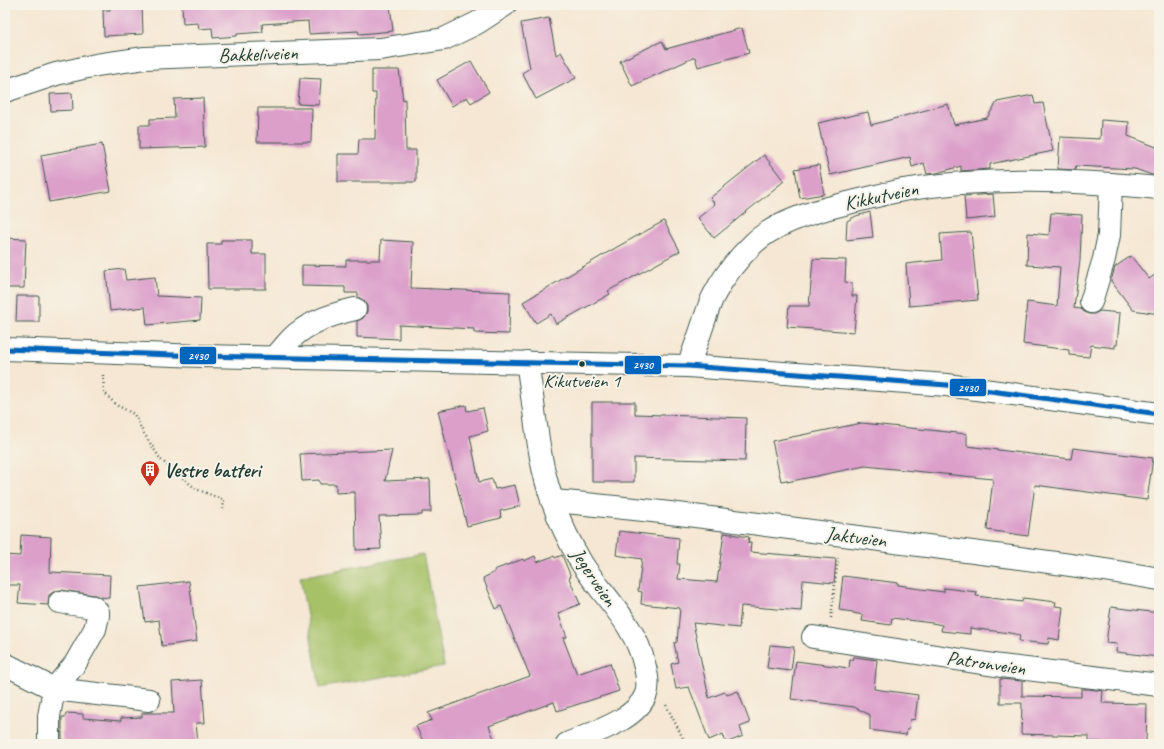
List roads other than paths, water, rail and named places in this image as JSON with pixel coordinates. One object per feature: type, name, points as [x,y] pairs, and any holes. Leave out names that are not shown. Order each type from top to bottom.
[{"type":"street","name":"Bakkeliveien","points":[[5,91],[56,74],[96,65],[145,58],[380,49],[444,39],[477,23],[505,5]]},
{"type":"street","name":"Kikkutveien","points":[[688,366],[713,296],[730,268],[755,242],[785,223],[831,207],[903,190],[981,182],[1029,181],[1111,184],[1159,188]]},
{"type":"street","points":[[1091,302],[1104,259],[1109,235],[1111,184]]},
{"type":"street","points":[[275,357],[293,337],[313,324],[336,314],[355,309]]},
{"type":"street","points":[[5,349],[275,357],[688,366],[947,385],[1159,414]]},
{"type":"street","name":"Jegerveien","points":[[527,362],[540,452],[552,501],[571,544],[582,563],[629,627],[644,662],[647,676],[648,686],[646,694],[635,711],[607,727],[567,744]]},
{"type":"street","name":"Jaktveien","points":[[552,501],[612,506],[841,535],[1159,578]]},
{"type":"street","points":[[49,744],[49,716],[54,689],[75,664],[95,629],[98,616],[98,612],[93,607],[60,602]]},
{"type":"street","name":"Patronveien","points":[[822,638],[1001,666],[1159,685]]},
{"type":"street","points":[[5,664],[54,689],[149,700]]},
{"type":"place","name":"Kikutveien 1","points":[[582,364]]},
{"type":"place","name":"Vestre batteri","points":[[150,487]]}]
